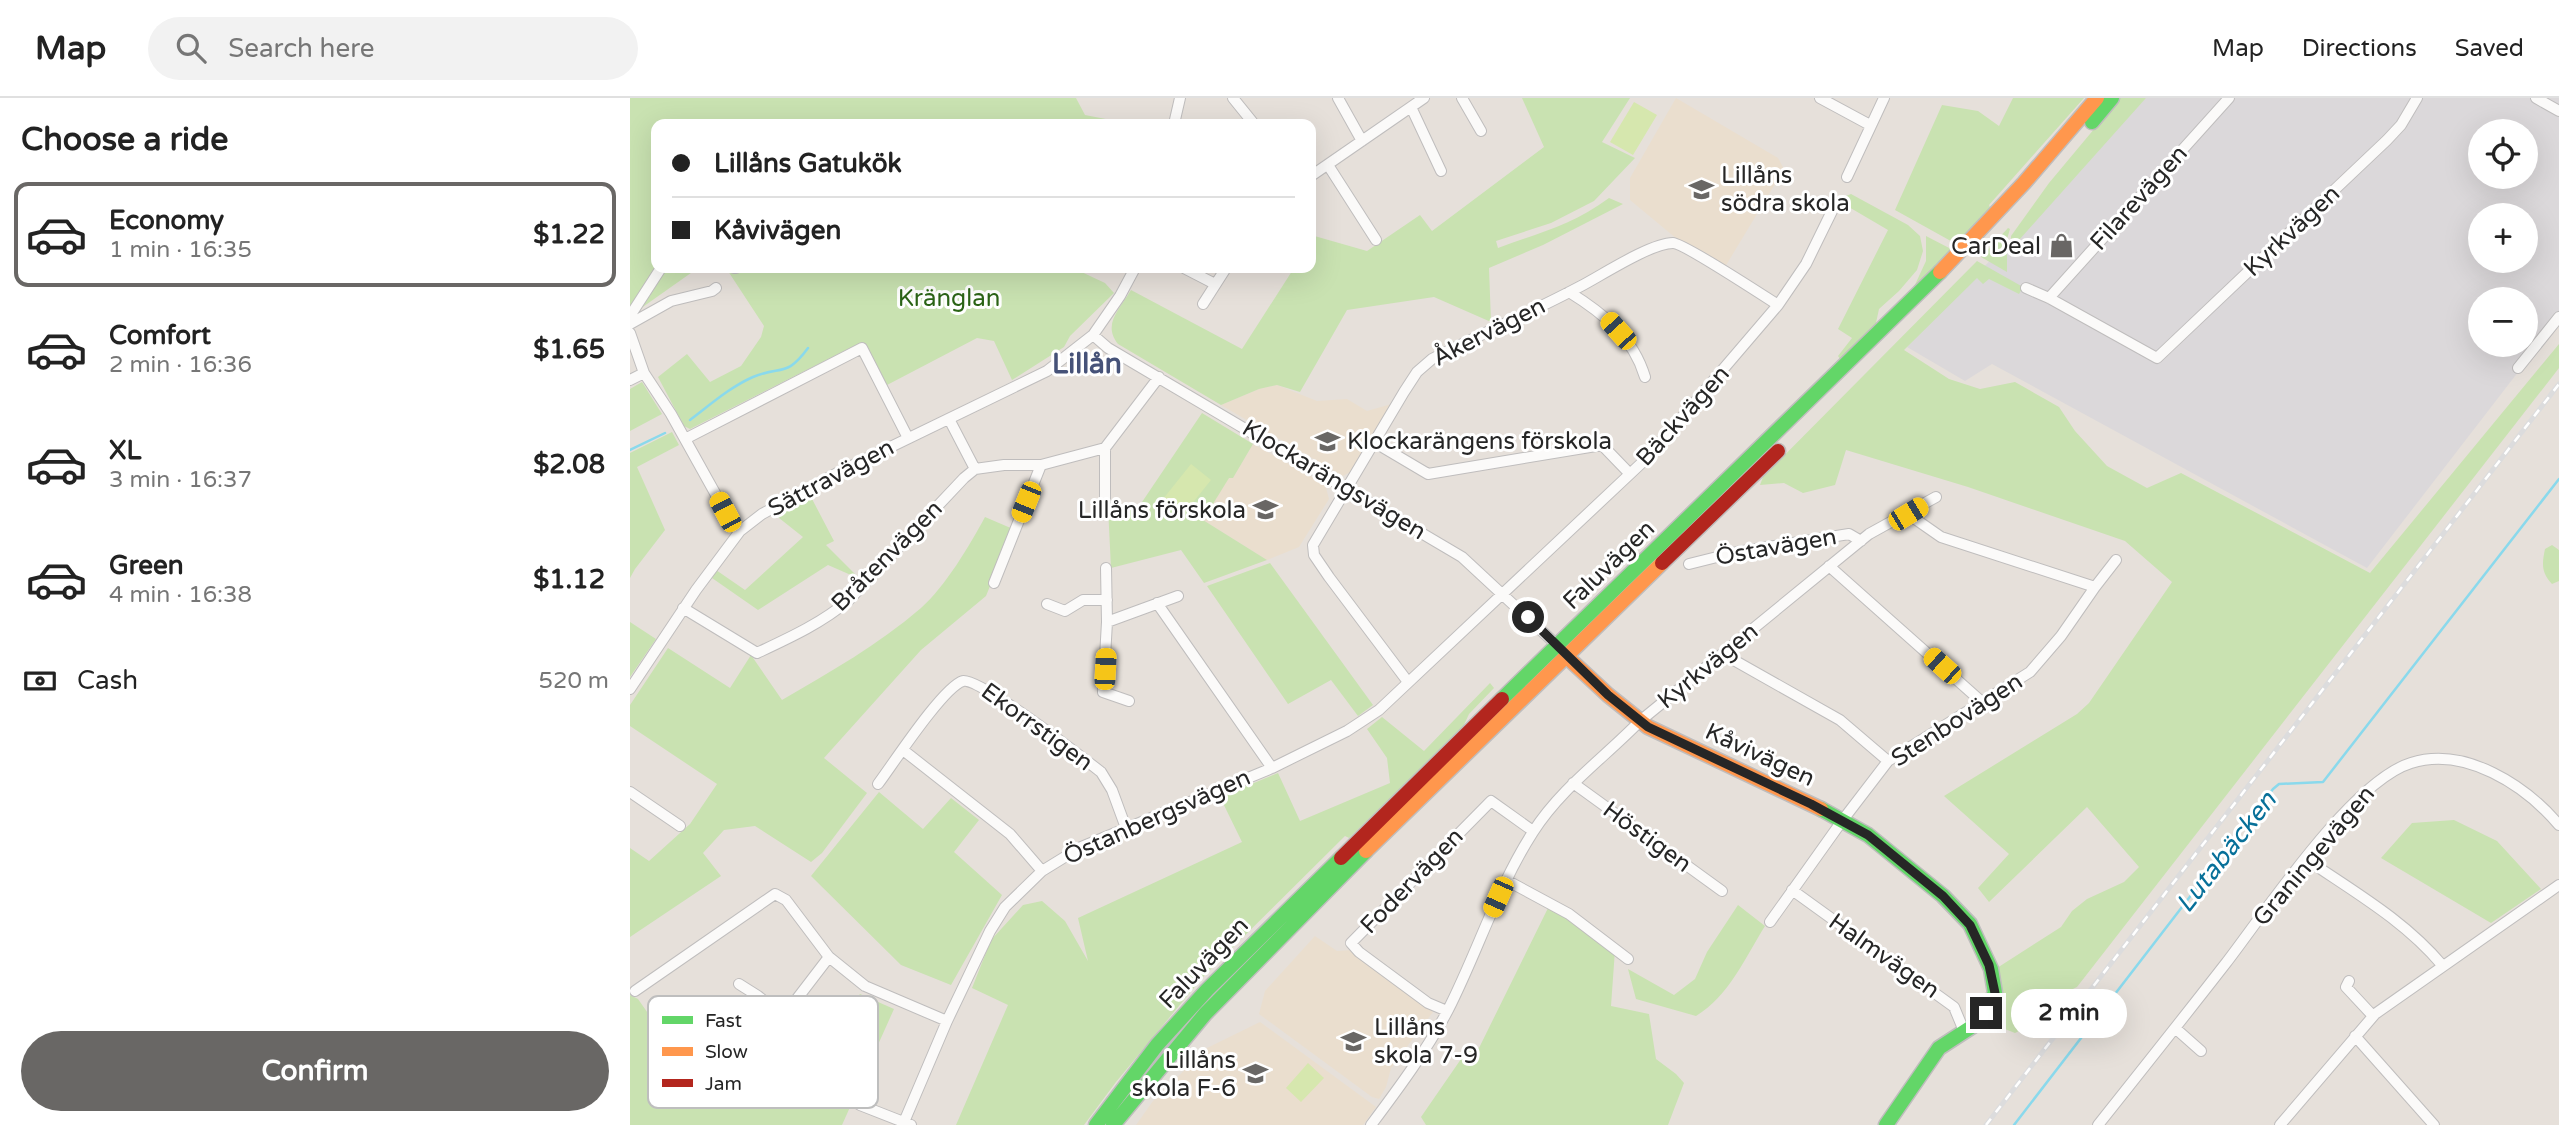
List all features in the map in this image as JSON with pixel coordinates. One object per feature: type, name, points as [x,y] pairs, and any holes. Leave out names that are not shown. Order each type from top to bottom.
[{"type":"main road","name":"Faluvägen","points":[[1975,246],[2097,98]]},
{"type":"main road","name":"Faluvägen","points":[[1562,651],[1651,554],[1959,263],[2112,98]]},
{"type":"main road","name":"Faluvägen","points":[[1922,311],[1959,263]]},
{"type":"main road","name":"Faluvägen","points":[[1096,1125],[1157,1045],[1207,990],[1518,692],[1791,439]]},
{"type":"main road","name":"Kåvivägen","points":[[1562,651],[1640,721],[1868,835],[1943,896],[1960,912],[1978,938],[1991,969],[1995,993],[1986,1013],[1979,1021],[1939,1048],[1886,1125]]},
{"type":"main road","name":"Faluvägen","points":[[1112,1125],[1167,1055],[1216,1000],[1518,692]]},
{"type":"street","points":[[1175,119],[1180,98]]},
{"type":"street","points":[[1338,98],[1362,141]]},
{"type":"street","points":[[1316,173],[1424,98]]},
{"type":"street","points":[[1462,98],[1481,131]]},
{"type":"street","points":[[1820,98],[1870,125]]},
{"type":"street","points":[[1847,177],[1884,98]]},
{"type":"street","name":"Filarevägen","points":[[2049,298],[2229,98]]},
{"type":"street","name":"Kyrkvägen","points":[[2049,298],[2157,358],[2372,155],[2401,125],[2417,98]]},
{"type":"street","points":[[2536,98],[2559,111]]},
{"type":"street","points":[[1240,100],[1251,119]]},
{"type":"street","points":[[1411,107],[1441,171]]},
{"type":"street","points":[[1328,165],[1376,240]]},
{"type":"street","name":"Bäckvägen","points":[[1503,593],[1672,431],[1778,305],[1806,264],[1832,211]]},
{"type":"street","name":"Åkervägen","points":[[1408,682],[1314,555],[1313,545],[1404,392],[1426,363],[1633,258],[1672,242],[1698,255],[1778,305]]},
{"type":"street","points":[[630,316],[658,273]]},
{"type":"street","name":"Sättravägen","points":[[630,689],[683,608],[740,531],[762,514],[1047,370],[1093,335],[1132,273]]},
{"type":"street","points":[[1194,273],[1215,284]]},
{"type":"street","points":[[1203,304],[1223,273]]},
{"type":"street","points":[[630,324],[671,301],[716,288]]},
{"type":"street","points":[[2026,288],[2049,298]]},
{"type":"street","points":[[1569,292],[1600,311],[1618,331],[1631,347],[1645,377]]},
{"type":"street","points":[[2518,368],[2559,317]]},
{"type":"street","points":[[630,333],[644,373],[659,393],[730,520],[740,531]]},
{"type":"street","name":"Klockarängsvägen","points":[[1093,335],[1108,348],[1462,557],[1562,651]]},
{"type":"street","points":[[685,439],[862,348],[908,438]]},
{"type":"street","points":[[630,380],[644,373]]},
{"type":"street","points":[[1105,503],[1105,448],[1158,377]]},
{"type":"street","points":[[949,419],[975,469],[1004,465],[1041,465],[1105,448]]},
{"type":"street","points":[[1374,442],[1428,474],[1602,445],[1630,474]]},
{"type":"street","points":[[994,583],[1041,465]]},
{"type":"street","name":"Bråtenvägen","points":[[683,608],[757,653],[775,645],[834,612],[849,600],[975,469]]},
{"type":"street","name":"Kyrkvägen","points":[[1371,1125],[1447,1011],[1506,880],[1534,831],[1573,783],[1640,721],[1829,566],[1861,541],[1936,498]]},
{"type":"street","points":[[1908,514],[1941,537],[2095,587]]},
{"type":"street","name":"Östavägen","points":[[1689,564],[1748,550],[1849,534],[1861,541]]},
{"type":"street","name":"Stenbovägen","points":[[1770,922],[1888,761],[2018,682],[2043,660],[2116,560]]},
{"type":"street","name":"Östavägen","points":[[1829,566],[1983,703]]},
{"type":"street","points":[[1106,568],[1107,622],[1103,692],[1129,701]]},
{"type":"street","name":"Östanbergsvägen","points":[[868,1108],[908,1123],[947,1021],[990,931],[1005,907],[1042,871],[1081,847],[1272,768],[1371,717],[1503,593]]},
{"type":"street","points":[[1107,622],[1178,596]]},
{"type":"street","points":[[1047,604],[1065,611],[1083,600],[1107,600]]},
{"type":"street","points":[[1157,603],[1272,768]]},
{"type":"street","points":[[1723,654],[1840,720],[1888,761]]},
{"type":"street","name":"Ekorrstigen","points":[[878,784],[946,693],[962,681],[970,680],[996,695],[1101,772],[1112,790],[1126,828]]},
{"type":"street","points":[[903,750],[1010,834],[1042,871]]},
{"type":"street","name":"Graningevägen","points":[[2098,1125],[2306,859],[2360,796],[2385,775],[2411,763],[2437,759],[2466,762],[2502,778],[2529,795],[2559,825]]},
{"type":"street","name":"Höstigen","points":[[1573,783],[1722,891]]},
{"type":"street","points":[[630,792],[680,826]]},
{"type":"street","name":"Fodervägen","points":[[1447,1011],[1428,1003],[1359,952],[1351,943],[1491,801],[1534,831]]},
{"type":"street","points":[[2306,859],[2395,919],[2442,965]]},
{"type":"street","points":[[1506,880],[1569,914],[1628,959]]},
{"type":"street","points":[[2280,1125],[2373,1016],[2559,885]]},
{"type":"street","name":"Halmvägen","points":[[1792,890],[1954,1007],[1964,1031]]},
{"type":"street","points":[[635,991],[775,894],[786,900],[829,957],[865,986],[947,1021]]},
{"type":"street","points":[[799,996],[829,957]]},
{"type":"street","points":[[2349,981],[2346,987],[2373,1016]]},
{"type":"street","points":[[739,984],[755,996]]},
{"type":"street","points":[[2175,1028],[2201,1051]]},
{"type":"street","points":[[2355,1037],[2434,1125]]},
{"type":"shaded area","name":"Lillåns södra skola","points":[[1676,98],[1778,158],[1784,169],[1725,267],[1677,239],[1630,200],[1630,178]]},
{"type":"shaded area","points":[[2146,98],[2559,98],[2559,319],[2538,346],[2538,287],[2468,287],[2468,357],[2530,357],[2367,568],[1992,364],[1965,381],[1907,347]]},
{"type":"shaded area","name":"Klockarängens förskola","points":[[1277,385],[1317,401],[1347,399],[1367,411],[1395,403],[1352,471],[1343,476],[1221,405],[1259,389]]},
{"type":"shaded area","name":"Lillåns förskola","points":[[1253,444],[1325,484],[1329,499],[1299,547],[1267,560],[1203,520]]},
{"type":"shaded area","name":"Lillåns skola 7-9","points":[[1315,936],[1337,951],[1352,950],[1433,1012],[1391,1068],[1386,1087],[1379,1099],[1372,1097],[1259,1014],[1265,991]]},
{"type":"shaded area","name":"Lillåns skola F-6","points":[[1260,1022],[1376,1107],[1363,1125],[1136,1125],[1153,1101],[1207,1048]]},
{"type":"green space","points":[[630,98],[1076,98],[1085,115],[1106,119],[651,119],[651,273],[691,273],[630,316]]},
{"type":"green space","points":[[1522,98],[1630,98],[1602,142],[1635,158],[1594,201],[1551,223],[1496,241],[1498,248],[1555,228],[1609,198],[1623,204],[1543,245],[1489,268],[1491,322],[1434,297],[1347,310],[1300,392],[1277,385],[1259,389],[1221,405],[1118,344],[1114,337],[1114,317],[1131,290],[1242,349],[1291,273],[1316,273],[1316,236],[1367,251],[1420,215],[1432,231],[1544,147]]},
{"type":"green space","points":[[2013,98],[2084,98],[1989,205],[1991,210],[1958,245],[1895,210],[1942,105],[1978,111],[1999,126]]},
{"type":"green space","points":[[2120,98],[2146,98],[2011,249],[2011,236],[2049,183]]},
{"type":"green space","points":[[1634,102],[1657,115],[1633,155],[1610,142]]},
{"type":"green space","points":[[1851,194],[1908,225],[1920,236],[1923,251],[1917,270],[1879,309],[1874,332],[1842,362],[1838,356],[1852,338],[1838,329],[1888,230],[1842,203],[1846,196]]},
{"type":"green space","points":[[2008,228],[2010,229],[2007,239],[2007,272],[1981,257]]},
{"type":"green space","points":[[1926,236],[1953,250],[1913,289],[1926,261]]},
{"type":"green space","points":[[1977,261],[2023,287],[2019,294],[1989,279],[1983,284],[1977,278],[1904,350],[1949,379],[1980,389],[2015,382],[2059,407],[2075,431],[2107,466],[2147,488],[2181,473],[2370,573],[2559,344],[2559,368],[2077,987],[2041,1004],[2025,1007],[2025,1028],[2015,1033],[2005,1029],[1997,968],[2061,927],[2072,911],[2087,899],[2124,882],[2139,867],[2087,807],[1989,902],[1978,888],[2009,854],[1944,796],[2077,714],[2089,703],[2172,582],[2125,541],[1968,487],[1846,450],[1835,485],[1803,493],[1784,483],[1760,485],[1763,477]]},
{"type":"green space","name":"Kränglan","points":[[729,273],[1084,273],[1105,283],[1114,293],[1070,336],[1064,347],[1012,380],[994,341],[977,338],[887,385],[862,342],[690,429],[684,426],[658,377],[687,354],[710,382],[741,366],[761,337],[764,326]]},
{"type":"green space","points":[[642,382],[662,414],[630,431],[630,389]]},
{"type":"green space","points":[[1202,413],[1253,444],[1203,520],[1267,560],[1204,583],[1181,550],[1111,568],[1108,507],[1138,508]]},
{"type":"green space","points":[[672,432],[679,445],[637,467],[665,530],[630,578],[630,453]]},
{"type":"green space","points":[[1191,464],[1211,480],[1183,515],[1163,499]]},
{"type":"green space","points":[[811,497],[834,541],[826,545],[860,579],[828,565],[758,610],[712,578],[716,570],[745,590],[803,537],[774,514]]},
{"type":"green space","points":[[985,517],[1013,529],[986,596],[921,650],[824,758],[867,793],[822,853],[811,862],[755,826],[724,830],[703,853],[721,876],[630,937],[630,848],[649,861],[690,824],[717,784],[630,726],[630,705],[668,648],[730,688],[751,655],[782,700],[871,646],[921,608],[948,577]]},
{"type":"green space","points":[[2552,545],[2559,550],[2559,581],[2552,584],[2544,572],[2543,563],[2545,549]]},
{"type":"green space","points":[[1270,563],[1373,705],[1358,716],[1331,680],[1288,704],[1207,586]]},
{"type":"green space","points":[[630,622],[656,639],[630,677]]},
{"type":"green space","points":[[1490,683],[1494,688],[1469,714],[1463,727],[1349,838],[1345,836],[1203,977],[1084,1125],[956,1125],[1008,1005],[972,988],[991,940],[1023,905],[1042,901],[1065,921],[1088,961],[1078,918],[1242,842],[1220,797],[1278,773],[1300,821],[1390,783],[1387,758],[1367,729],[1382,717],[1424,751]]},
{"type":"green space","points":[[879,792],[923,829],[951,798],[979,820],[954,852],[1002,895],[951,985],[901,965],[811,876]]},
{"type":"green space","points":[[2454,820],[2497,841],[2541,889],[2491,923],[2381,858],[2412,823]]},
{"type":"green space","points":[[1738,905],[1765,926],[1727,987],[1708,1008],[1696,1016],[1636,999],[1628,969],[1674,995],[1695,979],[1707,952]]},
{"type":"green space","points":[[1549,906],[1615,950],[1611,1006],[1649,1014],[1656,1059],[1684,1083],[1668,1125],[1426,1125],[1421,1117],[1470,1046],[1479,1048]]},
{"type":"green space","points":[[630,995],[638,999],[648,1013],[648,1108],[850,1108],[842,1125],[630,1125]]},
{"type":"green space","points":[[878,1002],[894,1009],[878,1045]]},
{"type":"green space","points":[[1308,1063],[1324,1078],[1301,1102],[1286,1088]]},
{"type":"waterway","points":[[690,420],[745,381],[794,364],[808,348]]},
{"type":"waterway","points":[[630,450],[665,433]]},
{"type":"waterway","name":"Lutabäcken","points":[[2014,1125],[2273,789],[2279,784],[2323,782],[2559,479]]},
{"type":"railway","points":[[1986,1125],[2559,384]]},
{"type":"traffic: fast","points":[[2092,122],[2112,98]]},
{"type":"traffic: fast","points":[[1502,699],[1940,272]]},
{"type":"traffic: fast","points":[[1821,809],[1868,835],[1943,896],[1970,924],[1991,969],[1995,993],[1979,1022],[1939,1048],[1886,1125]]},
{"type":"traffic: fast","points":[[1113,1125],[1205,1014],[1366,851]]},
{"type":"traffic: fast","points":[[1096,1125],[1157,1045],[1207,990],[1341,858]]},
{"type":"traffic: slow","points":[[1940,272],[2024,183],[2097,98]]},
{"type":"traffic: slow","points":[[1366,851],[1662,563]]},
{"type":"traffic: slow","points":[[1566,656],[1648,727],[1821,809]]},
{"type":"traffic: jam","points":[[1662,563],[1778,451]]},
{"type":"traffic: jam","points":[[1341,858],[1502,699]]},
{"type":"place","name":"Lillåns södra skola","points":[[1701,189]]},
{"type":"place","name":"CarDeal","points":[[2061,246]]},
{"type":"place","name":"Klockarängens förskola","points":[[1327,441]]},
{"type":"place","name":"Lillåns förskola","points":[[1266,510]]},
{"type":"place","name":"Lillåns skola 7-9","points":[[1354,1041]]},
{"type":"place","name":"Lillåns skola F-6","points":[[1256,1074]]},
{"type":"district","name":"Lillån","points":[[1087,364]]},
{"type":"route","points":[[1528,617],[1608,695],[1648,727],[1811,804],[1868,835],[1943,896],[1970,925],[1991,969],[1995,993],[1986,1013]]}]
